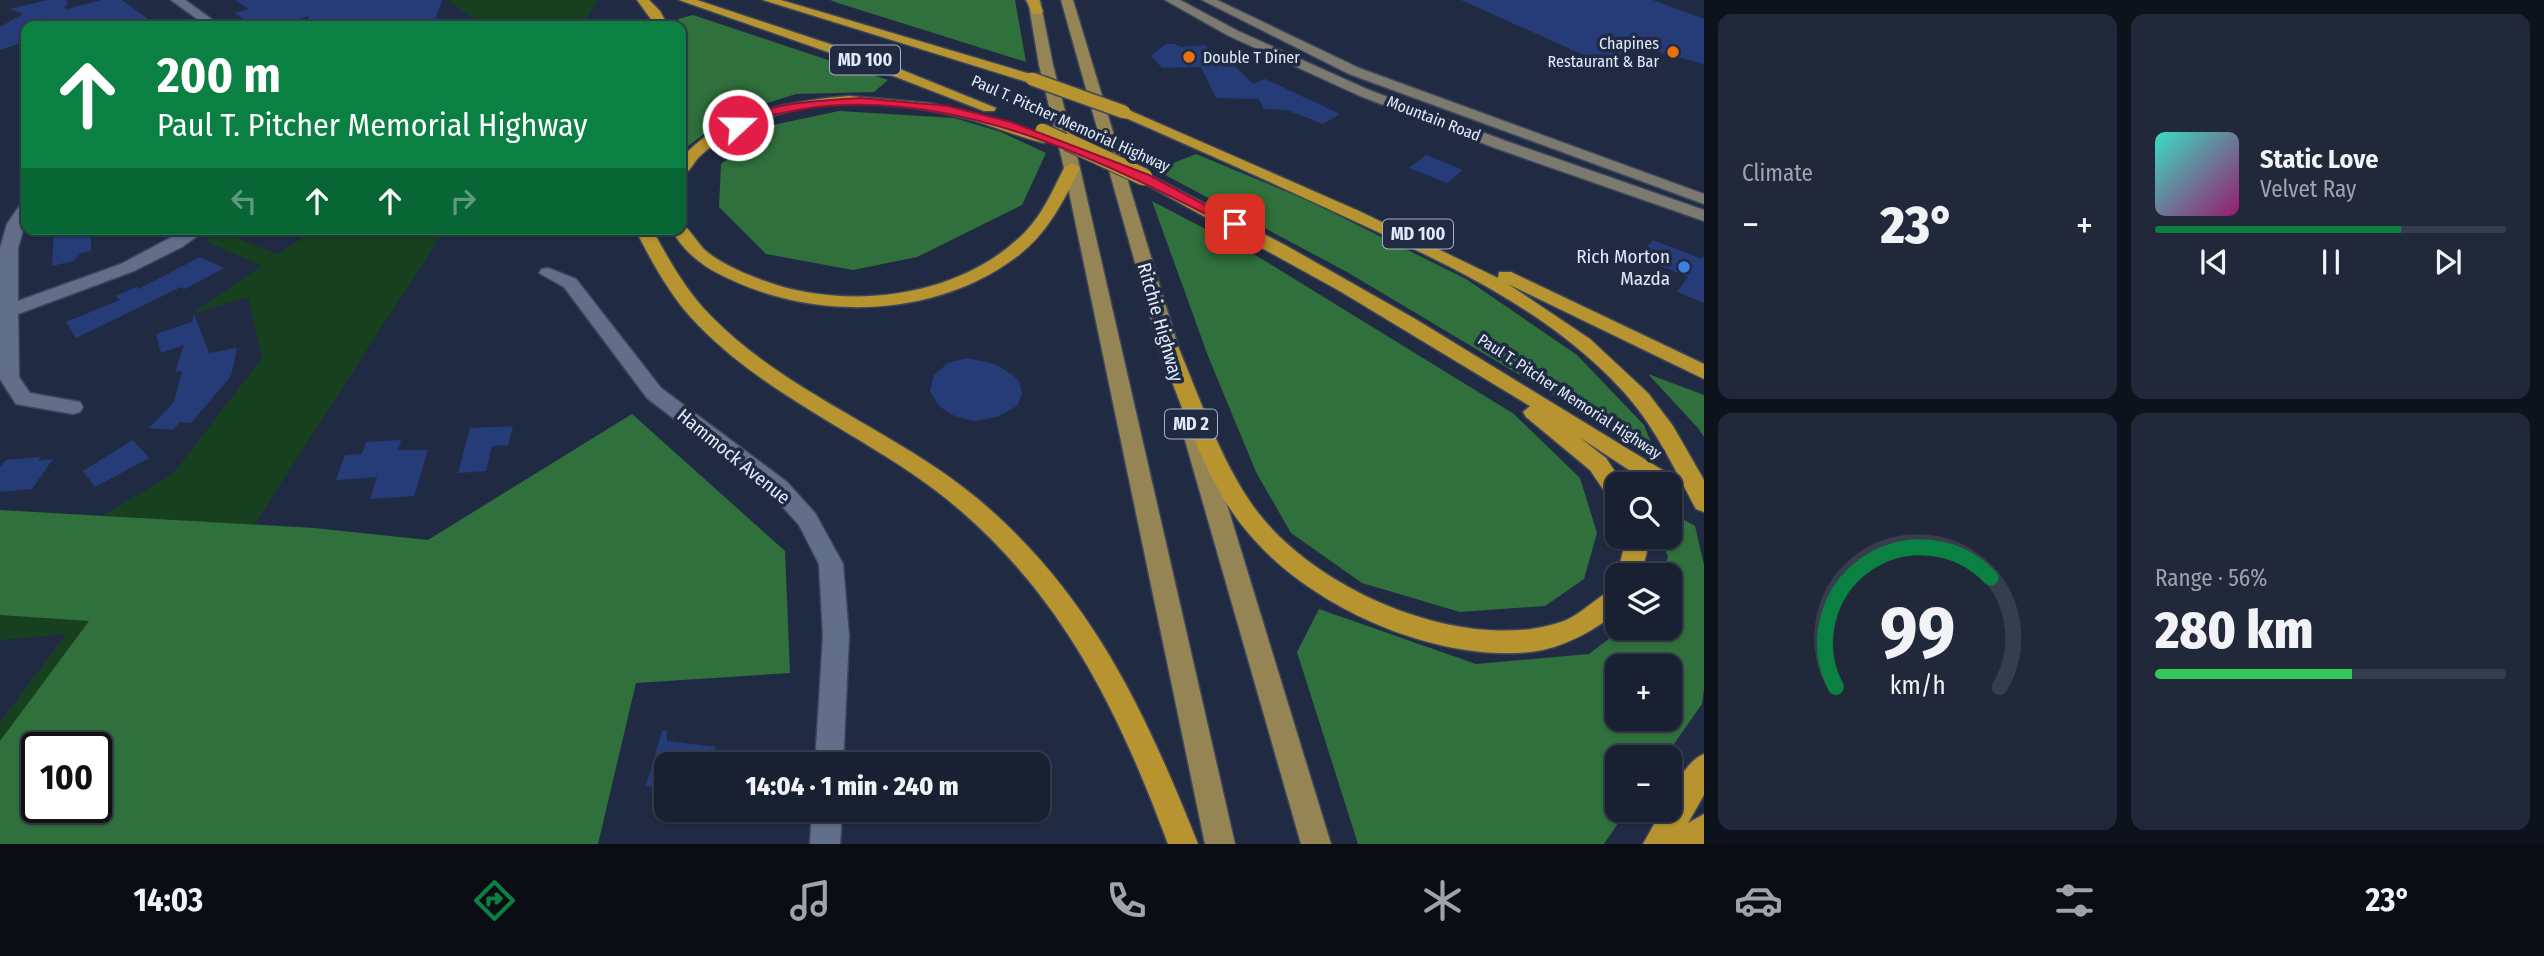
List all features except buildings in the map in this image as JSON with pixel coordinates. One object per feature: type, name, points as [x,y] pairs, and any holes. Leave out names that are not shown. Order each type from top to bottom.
[{"type":"highway","points":[[643,0],[660,21]]},
{"type":"highway","name":"Paul T. Pitcher Memorial Highway","points":[[685,0],[870,62],[1144,177],[1322,271],[1477,361],[1649,472]]},
{"type":"highway","name":"Paul T. Pitcher Memorial Highway","points":[[769,0],[967,58],[1125,112],[1327,193],[1704,372]]},
{"type":"highway","points":[[807,0],[967,58]]},
{"type":"highway","points":[[686,164],[699,148],[738,125],[763,114],[823,103],[861,101],[931,106],[1043,134]]},
{"type":"highway","points":[[1125,112],[1423,246],[1504,290],[1565,331],[1613,368],[1672,438],[1704,506]]},
{"type":"highway","points":[[682,235],[706,260],[740,278],[778,293],[824,300],[871,301],[917,295],[956,283],[992,266],[1024,242],[1042,225],[1072,168]]},
{"type":"highway","points":[[645,235],[655,259],[682,298],[755,368],[930,475],[969,505],[1010,543],[1060,603],[1122,699],[1183,844]]},
{"type":"highway","points":[[1322,271],[1541,417],[1598,464],[1605,474]]},
{"type":"highway","points":[[1169,349],[1233,497],[1283,555],[1318,583],[1360,606],[1409,626],[1496,642],[1567,632],[1594,620],[1605,610]]},
{"type":"highway","name":"Paul T. Pitcher Memorial Highway","points":[[1682,493],[1704,506]]},
{"type":"highway","points":[[1658,844],[1704,768]]},
{"type":"highway","points":[[1684,844],[1704,830]]},
{"type":"main road","name":"Ritchie Highway","points":[[1067,0],[1317,844]]},
{"type":"main road","name":"Mountain Road","points":[[1171,0],[1204,19],[1335,80],[1704,216]]},
{"type":"main road","name":"Mountain Road","points":[[1208,0],[1354,71],[1704,199]]},
{"type":"main road","points":[[1034,4],[1220,844]]},
{"type":"street","points":[[183,1],[209,21]]},
{"type":"street","points":[[21,212],[7,225],[9,248],[4,311],[9,377],[23,399],[73,407]]},
{"type":"street","points":[[4,311],[82,285],[147,258],[188,235]]},
{"type":"street","name":"Hammock Avenue","points":[[548,273],[570,282],[654,393],[779,488],[807,519],[831,564],[836,636],[830,752]]},
{"type":"street","points":[[825,844],[826,822]]},
{"type":"green space","points":[[448,0],[598,0],[584,21],[478,21]]},
{"type":"green space","points":[[830,0],[1015,0],[1026,62],[838,3]]},
{"type":"green space","points":[[693,15],[888,80],[874,92],[796,94],[730,115],[686,147],[686,21],[678,19]]},
{"type":"green space","points":[[839,111],[954,118],[1001,132],[1046,153],[1022,205],[917,257],[853,270],[766,254],[719,207],[721,164],[773,125]]},
{"type":"green space","points":[[1196,154],[1307,200],[1466,279],[1577,355],[1644,425],[1657,457],[1347,272],[1156,170]]},
{"type":"green space","points":[[1152,201],[1257,256],[1514,414],[1580,478],[1597,533],[1584,579],[1545,606],[1460,612],[1362,583],[1291,533],[1256,472],[1208,356]]},
{"type":"green space","points":[[215,235],[228,235],[278,254],[306,235],[441,235],[203,604],[107,732],[21,732],[21,823],[0,844],[0,722],[66,634],[0,640],[0,531],[67,537],[173,474],[262,358],[248,297],[191,314],[262,266],[205,241]]},
{"type":"green space","points":[[1648,374],[1704,395],[1704,437],[1698,428]]},
{"type":"green space","points":[[632,414],[785,551],[790,673],[636,683],[598,844],[0,844],[0,741],[89,621],[0,615],[0,510],[314,528],[428,540]]},
{"type":"green space","points":[[1682,519],[1695,526],[1704,565],[1702,704],[1673,745],[1605,745],[1605,822],[1619,822],[1604,844],[1358,844],[1297,652],[1319,609],[1476,664],[1589,654],[1607,640],[1682,640],[1682,563],[1666,563],[1668,557],[1665,549],[1682,549]]},
{"type":"place","name":"Chapines Restaurant & Bar","points":[[1673,52]]},
{"type":"place","name":"Double T Diner","points":[[1189,57]]},
{"type":"place","name":"Rich Morton Mazda","points":[[1684,267]]},
{"type":"route","points":[[738,125],[763,114],[823,103],[861,101],[931,106],[1007,125],[1144,177],[1235,224]]}]
